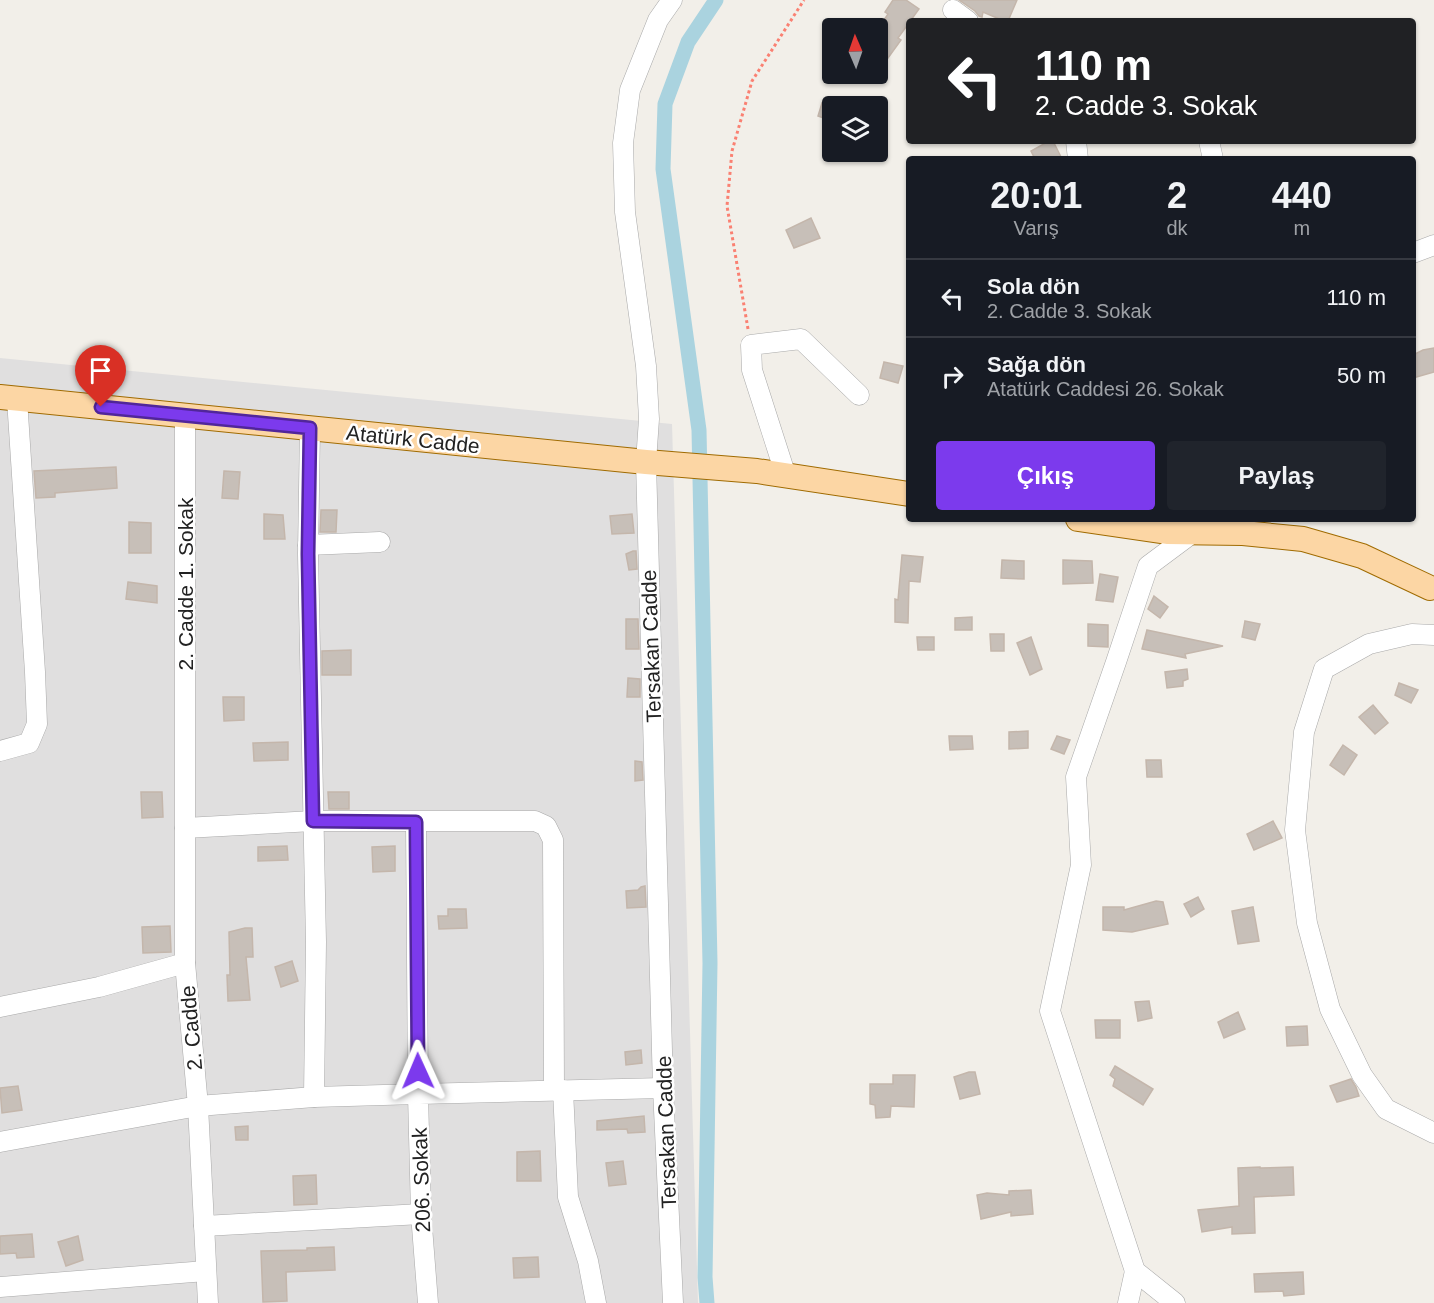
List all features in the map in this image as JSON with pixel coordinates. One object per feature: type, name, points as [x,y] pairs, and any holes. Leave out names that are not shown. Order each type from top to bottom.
[{"type":"main road","name":"Atatürk Cadde","points":[[8,398],[646,462],[757,471],[906,494]]},
{"type":"main road","points":[[1099,522],[1167,532],[1244,526],[1304,539],[1362,556],[1433,587]]},
{"type":"street","name":"Tersakan Cadde","points":[[672,0],[658,20],[630,90],[623,143],[625,212],[646,366],[649,419],[646,462],[663,1088],[673,1303]]},
{"type":"street","points":[[1416,252],[1434,245]]},
{"type":"street","points":[[786,476],[752,370],[751,345],[801,339],[859,395]]},
{"type":"street","points":[[0,751],[29,743],[37,724],[35,672],[8,398]]},
{"type":"street","name":"2. Cadde 1. Sokak","points":[[185,416],[185,752]]},
{"type":"street","points":[[310,428],[308,545],[316,942],[314,1097]]},
{"type":"street","points":[[1128,1303],[1135,1271],[1050,1011],[1081,865],[1076,777],[1148,566],[1195,531]]},
{"type":"street","points":[[308,545],[380,542]]},
{"type":"street","points":[[1434,635],[1412,634],[1369,644],[1324,669],[1304,732],[1295,830],[1307,923],[1330,1009],[1362,1075],[1386,1110],[1434,1133]]},
{"type":"street","name":"2. Cadde","points":[[185,752],[185,963],[198,1106],[208,1303]]},
{"type":"street","points":[[185,828],[313,821],[535,821],[546,826],[553,840],[558,1090],[568,1197],[588,1261],[596,1303]]},
{"type":"street","name":"206. Sokak","points":[[416,822],[418,1094],[421,1214],[428,1303]]},
{"type":"street","points":[[0,1006],[99,987],[185,963]]},
{"type":"street","points":[[0,1142],[198,1106],[314,1097],[663,1088]]},
{"type":"street","points":[[204,1226],[421,1214]]},
{"type":"street","points":[[0,1287],[206,1271]]},
{"type":"street","points":[[1135,1271],[1175,1303]]},
{"type":"path","points":[[751,345],[727,206],[732,151],[752,81],[804,0]]},
{"type":"shaded area","points":[[0,358],[672,424],[698,1303],[0,1303]]},
{"type":"building","points":[[893,0],[906,0],[919,9],[912,18],[906,18],[906,27],[898,38],[901,40],[888,58],[888,18],[885,18],[888,14],[885,12]]},
{"type":"building","points":[[959,0],[1017,0],[1009,18],[997,18],[983,12],[982,17]]},
{"type":"building","points":[[822,103],[822,117],[818,116]]},
{"type":"building","points":[[1044,144],[1054,144],[1060,156],[1034,156],[1031,151]]},
{"type":"building","points":[[811,218],[820,238],[794,248],[786,230]]},
{"type":"building","points":[[1434,348],[1434,372],[1416,377],[1416,354]]},
{"type":"building","points":[[884,362],[903,366],[898,383],[880,378]]},
{"type":"building","points":[[116,467],[117,488],[55,493],[55,497],[36,498],[34,471]]},
{"type":"building","points":[[224,471],[240,472],[238,499],[222,498]]},
{"type":"building","points":[[321,510],[337,510],[336,532],[320,532]]},
{"type":"building","points":[[264,514],[283,515],[285,539],[264,539]]},
{"type":"building","points":[[632,514],[634,533],[612,534],[610,516]]},
{"type":"building","points":[[129,522],[151,523],[151,553],[129,553]]},
{"type":"building","points":[[636,551],[637,569],[629,570],[626,554]]},
{"type":"building","points":[[902,555],[923,557],[920,582],[909,581],[908,623],[895,622],[895,599],[898,600]]},
{"type":"building","points":[[1002,560],[1024,561],[1024,579],[1001,578]]},
{"type":"building","points":[[1063,560],[1092,561],[1093,583],[1063,584]]},
{"type":"building","points":[[1100,574],[1118,577],[1113,602],[1096,600]]},
{"type":"building","points":[[128,582],[157,586],[157,603],[126,599]]},
{"type":"building","points":[[1154,596],[1168,607],[1160,618],[1148,609]]},
{"type":"building","points":[[972,617],[972,630],[955,630],[955,618]]},
{"type":"building","points":[[626,619],[638,619],[639,649],[626,649]]},
{"type":"building","points":[[1245,621],[1260,624],[1255,640],[1242,637]]},
{"type":"building","points":[[1088,624],[1108,625],[1108,647],[1088,646]]},
{"type":"building","points":[[1147,630],[1223,646],[1185,654],[1186,658],[1142,649]]},
{"type":"building","points":[[990,634],[1004,634],[1004,651],[991,651]]},
{"type":"building","points":[[917,637],[934,637],[934,650],[918,650]]},
{"type":"building","points":[[1031,637],[1042,669],[1030,675],[1017,643]]},
{"type":"building","points":[[351,650],[351,675],[322,675],[322,651]]},
{"type":"building","points":[[1187,669],[1188,679],[1183,681],[1183,686],[1167,688],[1165,672]]},
{"type":"building","points":[[628,678],[640,679],[640,697],[627,697]]},
{"type":"building","points":[[1399,683],[1418,690],[1411,703],[1395,695]]},
{"type":"building","points":[[223,697],[244,697],[244,720],[224,721]]},
{"type":"building","points":[[1373,705],[1388,723],[1375,734],[1359,717]]},
{"type":"building","points":[[1028,731],[1028,748],[1009,749],[1009,732]]},
{"type":"building","points":[[949,736],[972,736],[973,749],[950,750]]},
{"type":"building","points":[[1057,736],[1070,740],[1064,754],[1051,749]]},
{"type":"building","points":[[288,742],[288,760],[254,761],[253,743]]},
{"type":"building","points":[[1343,745],[1357,755],[1344,775],[1330,765]]},
{"type":"building","points":[[1146,760],[1161,760],[1162,777],[1147,777]]},
{"type":"building","points":[[635,761],[642,762],[643,780],[635,781]]},
{"type":"building","points":[[141,792],[162,792],[163,817],[142,818]]},
{"type":"building","points":[[328,792],[349,792],[349,809],[329,809]]},
{"type":"building","points":[[1273,821],[1282,838],[1254,850],[1247,834]]},
{"type":"building","points":[[287,846],[288,860],[258,861],[258,847]]},
{"type":"building","points":[[395,846],[395,871],[373,872],[372,847]]},
{"type":"building","points":[[645,886],[646,907],[627,908],[626,891],[638,890]]},
{"type":"building","points":[[1198,897],[1204,909],[1191,917],[1184,904]]},
{"type":"building","points":[[1156,901],[1163,902],[1168,924],[1132,932],[1103,930],[1103,907],[1124,907],[1124,910]]},
{"type":"building","points":[[1253,907],[1259,941],[1238,944],[1232,911]]},
{"type":"building","points":[[448,909],[466,909],[467,928],[439,929],[438,916],[448,916]]},
{"type":"building","points":[[170,926],[171,952],[143,953],[142,927]]},
{"type":"building","points":[[252,928],[253,957],[246,957],[250,1000],[228,1001],[229,932]]},
{"type":"building","points":[[292,961],[298,981],[281,987],[275,967]]},
{"type":"building","points":[[1149,1001],[1152,1018],[1138,1021],[1135,1002]]},
{"type":"building","points":[[1238,1012],[1245,1029],[1224,1038],[1218,1022]]},
{"type":"building","points":[[1095,1020],[1120,1020],[1120,1038],[1096,1038]]},
{"type":"building","points":[[1307,1026],[1308,1045],[1287,1046],[1286,1027]]},
{"type":"building","points":[[641,1050],[642,1063],[626,1065],[625,1052]]},
{"type":"building","points":[[1115,1066],[1153,1089],[1143,1105],[1113,1086],[1115,1079],[1110,1075]]},
{"type":"building","points":[[975,1072],[980,1094],[960,1099],[954,1077]]},
{"type":"building","points":[[893,1075],[915,1075],[914,1107],[891,1106],[890,1117],[876,1118],[875,1105],[870,1104],[870,1084],[893,1084]]},
{"type":"building","points":[[1351,1079],[1359,1096],[1337,1102],[1330,1086]]},
{"type":"building","points":[[18,1086],[22,1110],[2,1113],[0,1088]]},
{"type":"building","points":[[644,1116],[645,1132],[628,1133],[627,1129],[597,1130],[597,1121]]},
{"type":"building","points":[[248,1126],[248,1140],[236,1140],[235,1127]]},
{"type":"building","points":[[540,1151],[541,1181],[517,1181],[517,1152]]},
{"type":"building","points":[[623,1161],[626,1184],[609,1186],[606,1163]]},
{"type":"building","points":[[1293,1167],[1294,1195],[1254,1197],[1255,1233],[1232,1234],[1232,1227],[1202,1232],[1198,1210],[1239,1206],[1238,1168]]},
{"type":"building","points":[[316,1175],[317,1204],[294,1205],[293,1176]]},
{"type":"building","points":[[1031,1190],[1033,1214],[1011,1216],[1011,1212],[981,1219],[977,1195],[987,1193],[1009,1195],[1009,1191]]},
{"type":"building","points":[[32,1234],[34,1257],[17,1258],[16,1253],[0,1254],[0,1236]]},
{"type":"building","points":[[78,1236],[83,1260],[66,1266],[58,1242]]},
{"type":"building","points":[[334,1247],[335,1270],[286,1272],[287,1301],[263,1302],[261,1251]]},
{"type":"building","points":[[538,1257],[539,1277],[514,1278],[513,1258]]},
{"type":"building","points":[[1303,1272],[1304,1294],[1284,1296],[1283,1291],[1255,1292],[1254,1274]]},
{"type":"waterway","points":[[707,1303],[705,1277],[710,963],[699,430],[663,169],[665,104],[688,42],[716,0]]},
{"type":"route","points":[[101,407],[310,428],[308,554],[313,821],[416,822],[418,1071]]}]
